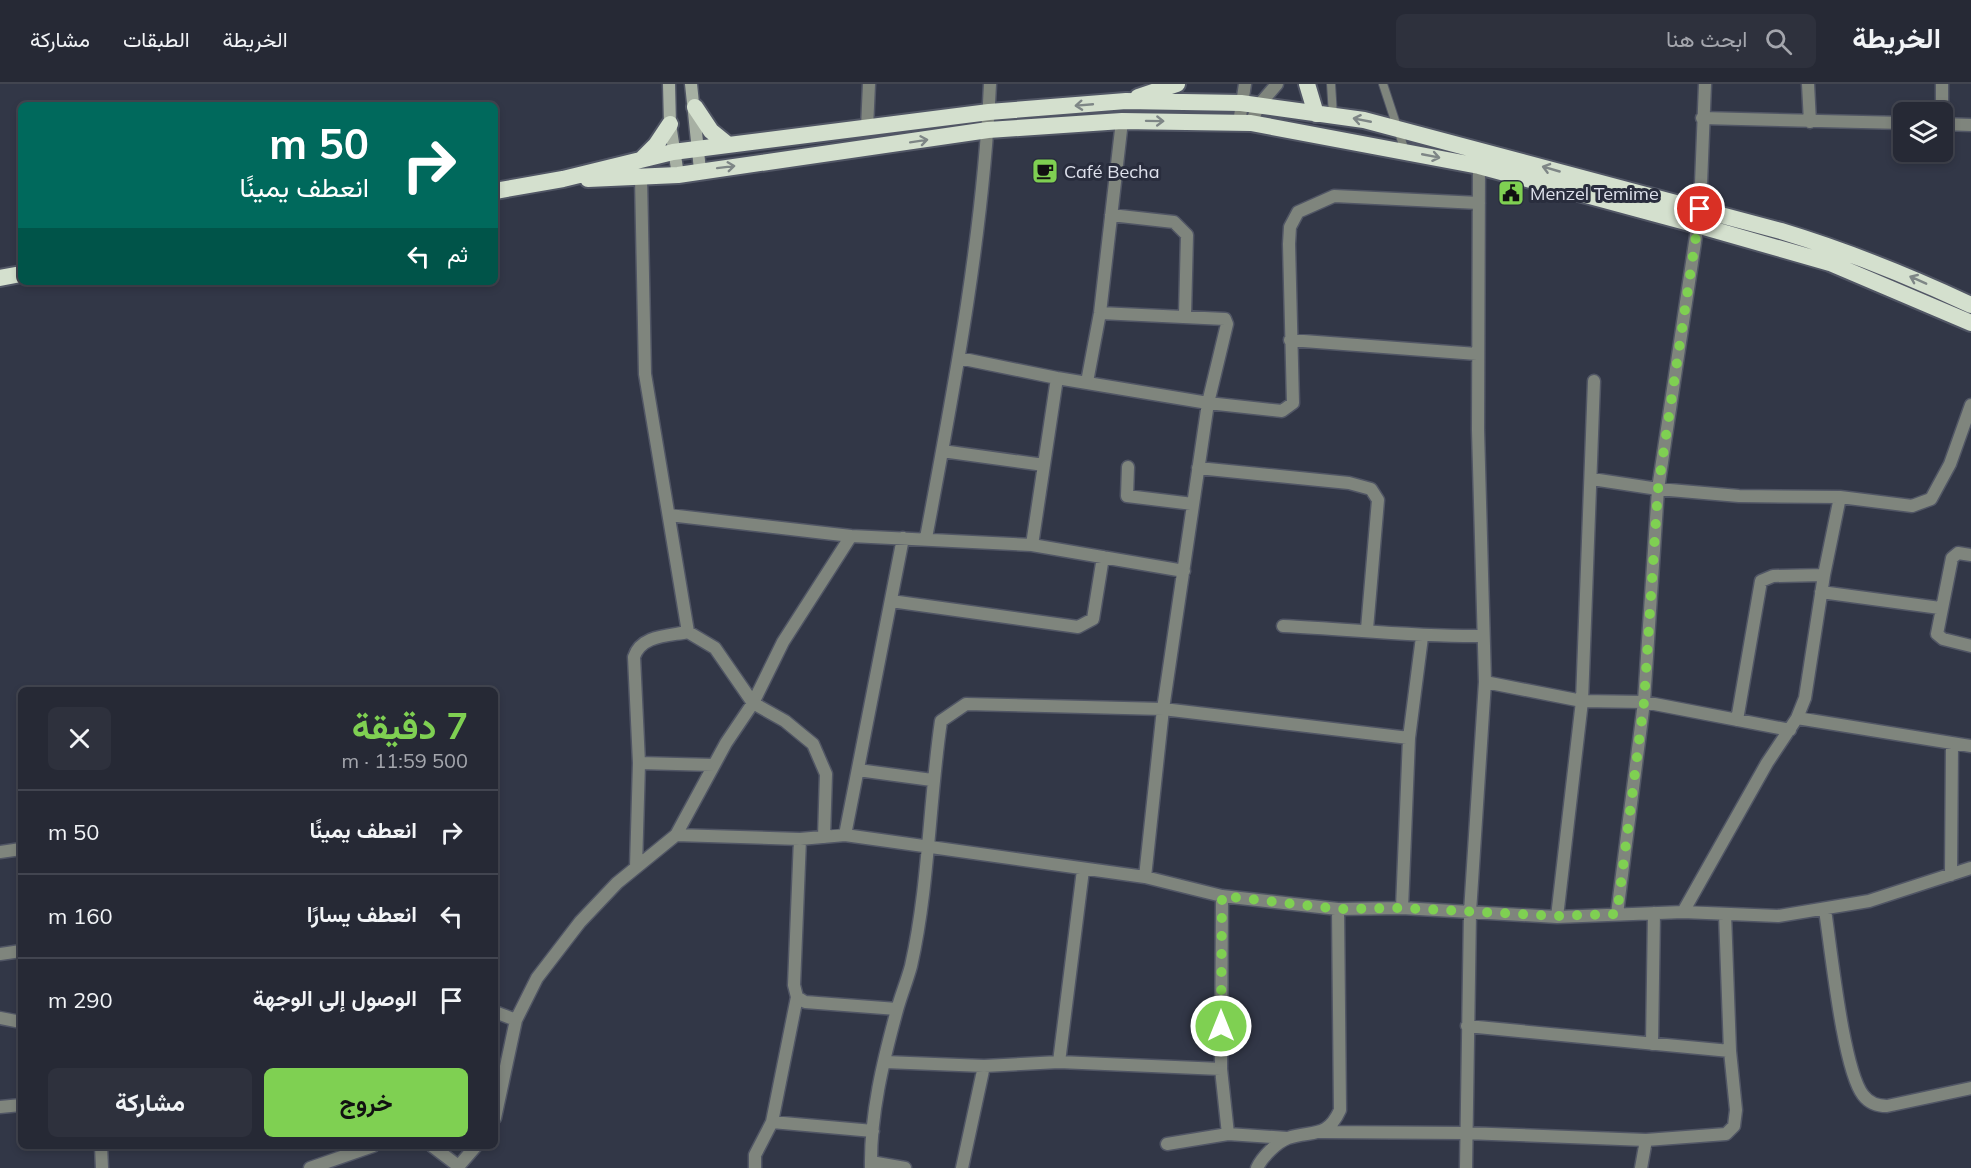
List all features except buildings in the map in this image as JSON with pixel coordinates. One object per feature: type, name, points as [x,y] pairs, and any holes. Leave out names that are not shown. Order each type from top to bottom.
[{"type":"highway","points":[[1126,101],[1177,84]]},
{"type":"highway","points":[[1307,84],[1316,114]]},
{"type":"highway","points":[[498,190],[563,179],[673,152],[989,112],[1126,101],[1241,103],[1334,116],[1398,129],[1479,157],[1699,217],[1833,247],[1915,279],[1971,305]]},
{"type":"highway","points":[[696,107],[711,131],[727,144]]},
{"type":"highway","points":[[563,179],[678,175],[988,130],[1122,121],[1245,123],[1405,151],[1479,157]]},
{"type":"highway","points":[[643,158],[656,145],[670,124]]},
{"type":"highway","points":[[1699,217],[1830,263],[1971,323]]},
{"type":"highway","points":[[0,278],[18,275]]},
{"type":"main road","points":[[669,84],[670,124],[678,175]]},
{"type":"main road","points":[[691,84],[696,107],[700,170]]},
{"type":"street","points":[[867,128],[869,84]]},
{"type":"street","points":[[926,538],[959,358],[988,130],[990,84]]},
{"type":"street","points":[[1245,84],[1241,103],[1245,123]]},
{"type":"street","points":[[1245,123],[1277,84]]},
{"type":"street","points":[[1617,914],[1644,702],[1658,489],[1699,217],[1705,84]]},
{"type":"street","points":[[1808,84],[1810,122]]},
{"type":"street","points":[[1942,84],[1942,102]]},
{"type":"street","points":[[1702,118],[1893,123]]},
{"type":"street","points":[[1087,382],[1100,313],[1122,121]]},
{"type":"street","points":[[1953,124],[1971,125]]},
{"type":"street","points":[[1466,1168],[1470,912],[1485,682],[1477,354],[1479,157]]},
{"type":"street","points":[[641,178],[645,374],[688,632]]},
{"type":"street","points":[[959,358],[1057,378],[1208,403],[1282,411],[1293,403],[1290,340],[1290,227],[1298,212],[1334,196],[1479,203]]},
{"type":"street","points":[[1111,215],[1174,222],[1187,235],[1185,315]]},
{"type":"street","points":[[1100,313],[1219,317],[1225,319],[1227,324],[1208,403],[1198,468],[1163,709],[1144,877]]},
{"type":"street","points":[[1290,340],[1477,354]]},
{"type":"street","points":[[1032,545],[1057,378]]},
{"type":"street","points":[[1557,916],[1582,701],[1594,381]]},
{"type":"street","points":[[1592,479],[1658,489],[1739,496],[1840,497],[1912,506],[1931,500],[1950,464],[1971,405]]},
{"type":"street","points":[[942,451],[1044,465]]},
{"type":"street","points":[[1128,467],[1127,496],[1193,504]]},
{"type":"street","points":[[1198,468],[1349,483],[1371,489],[1378,500],[1367,629]]},
{"type":"street","points":[[1683,912],[1767,763],[1797,718],[1806,692],[1821,592],[1840,497]]},
{"type":"street","points":[[669,515],[851,536],[1032,545],[1184,571]]},
{"type":"street","points":[[498,1104],[516,1020],[537,978],[580,922],[636,867],[676,835],[714,765],[753,703],[783,642],[851,536]]},
{"type":"street","points":[[845,835],[903,538]]},
{"type":"street","points":[[1971,555],[1958,553],[1952,558],[1940,608],[1937,634],[1939,637],[1971,645]]},
{"type":"street","points":[[891,601],[1078,627],[1093,620],[1104,557]]},
{"type":"street","points":[[1737,720],[1761,581],[1773,576],[1824,575]]},
{"type":"street","points":[[1821,592],[1940,608]]},
{"type":"street","points":[[1283,626],[1367,629],[1422,637],[1483,636]]},
{"type":"street","points":[[636,867],[639,763],[634,657],[637,648],[644,641],[688,632],[715,648],[753,703],[785,721],[813,744],[826,774],[824,837]]},
{"type":"street","points":[[1402,908],[1408,738],[1422,637]]},
{"type":"street","points":[[1485,682],[1582,701],[1644,702],[1790,730]]},
{"type":"street","points":[[905,1168],[871,1165],[873,1131],[876,1103],[897,1009],[911,967],[928,845],[932,780],[941,720],[966,704],[1163,709],[1408,738]]},
{"type":"street","points":[[1797,718],[1971,746]]},
{"type":"street","points":[[1951,874],[1952,744]]},
{"type":"street","points":[[639,763],[714,765]]},
{"type":"street","points":[[858,770],[932,780]]},
{"type":"street","points":[[676,835],[800,839],[845,835],[1144,877],[1222,896],[1338,909],[1402,908],[1557,916],[1683,912],[1778,916],[1869,901],[1971,868]]},
{"type":"street","points":[[755,1168],[755,1155],[772,1122],[797,997],[794,985],[800,839]]},
{"type":"street","points":[[0,852],[18,849]]},
{"type":"street","points":[[1059,1062],[1083,870]]},
{"type":"street","points":[[1222,896],[1221,1069],[1228,1134]]},
{"type":"street","points":[[1322,1132],[1337,1118],[1340,1110],[1338,909]]},
{"type":"street","points":[[1825,910],[1850,1066],[1863,1096],[1873,1104],[1887,1106],[1971,1088]]},
{"type":"street","points":[[1652,1044],[1654,913]]},
{"type":"street","points":[[1167,1144],[1228,1134],[1287,1138],[1322,1132],[1465,1133],[1646,1140],[1726,1134],[1732,1130],[1736,1110],[1730,1051],[1725,914]]},
{"type":"street","points":[[0,954],[18,951]]},
{"type":"street","points":[[797,997],[805,1002],[897,1009]]},
{"type":"street","points":[[498,1013],[516,1020]]},
{"type":"street","points":[[0,1018],[18,1021]]},
{"type":"street","points":[[1467,1026],[1730,1051]]},
{"type":"street","points":[[885,1062],[984,1066],[1059,1062],[1221,1069]]},
{"type":"street","points":[[962,1168],[984,1066]]},
{"type":"street","points":[[0,1107],[18,1105]]},
{"type":"street","points":[[772,1122],[873,1131]]},
{"type":"street","points":[[1257,1168],[1267,1154],[1287,1138]]},
{"type":"street","points":[[1641,1168],[1646,1140]]},
{"type":"street","points":[[101,1149],[102,1168]]},
{"type":"street","points":[[310,1168],[364,1149]]},
{"type":"street","points":[[436,1149],[457,1166],[473,1149]]},
{"type":"lane","points":[[1331,84],[1334,116]]},
{"type":"lane","points":[[1383,84],[1405,151]]},
{"type":"place","name":"Café Becha","points":[[1045,171]]},
{"type":"place","name":"Menzel Temime","points":[[1511,193]]},
{"type":"route","points":[[1221,1026],[1222,896],[1338,909],[1402,908],[1557,916],[1617,914],[1644,702],[1658,489],[1700,209]]}]
